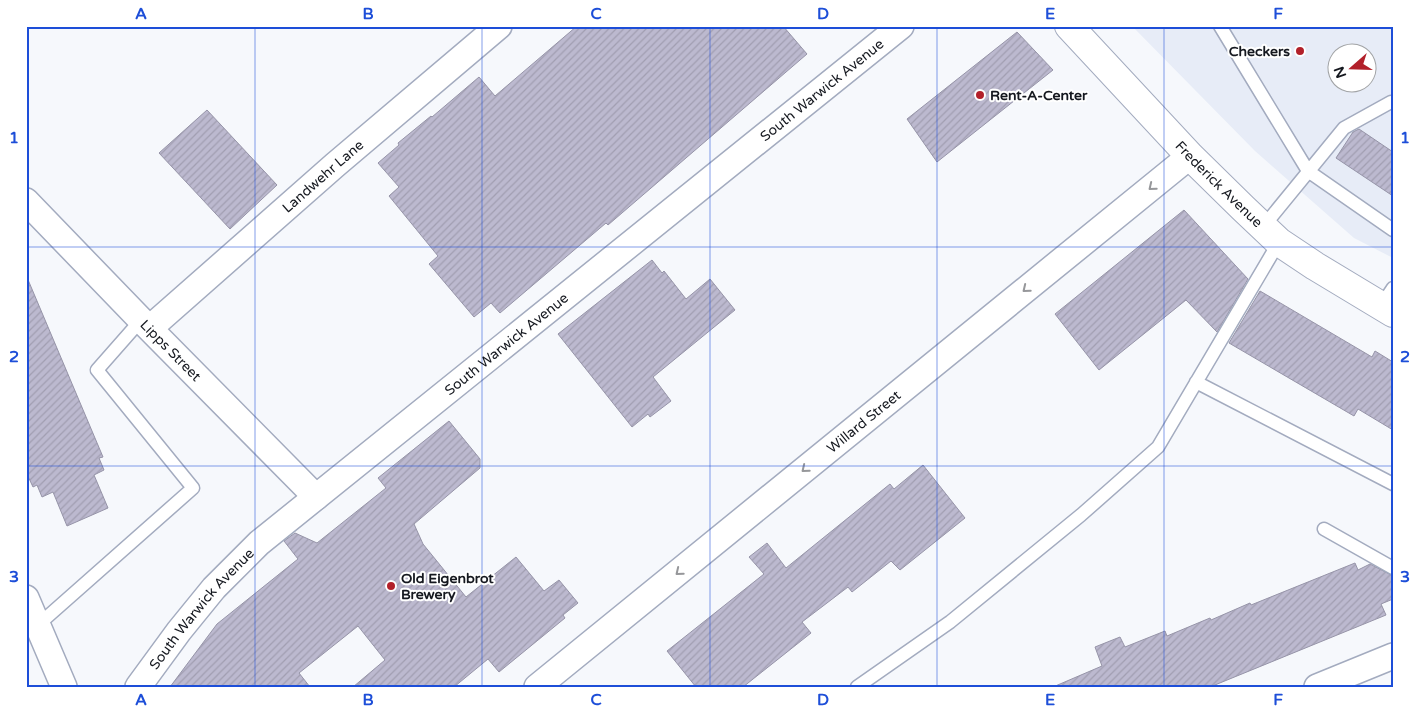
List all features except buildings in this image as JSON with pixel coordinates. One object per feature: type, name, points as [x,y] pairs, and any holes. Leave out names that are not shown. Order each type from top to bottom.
[{"type":"main road","name":"Frederick Avenue","points":[[1069,26],[1190,156],[1271,234],[1315,266],[1389,302]]},
{"type":"street","name":"Landwehr Lane","points":[[145,324],[499,26]]},
{"type":"street","name":"South Warwick Avenue","points":[[138,687],[179,631],[214,588],[259,543],[901,26]]},
{"type":"street","name":"Willard Street","points":[[538,687],[560,679],[1190,156]]},
{"type":"street","name":"Lipps Street","points":[[26,201],[316,497]]},
{"type":"street","points":[[26,598],[64,687]]},
{"type":"street","points":[[1325,685],[1393,656]]},
{"type":"lane","points":[[1226,28],[1308,172],[1393,230]]},
{"type":"lane","points":[[857,687],[950,622],[1081,515],[1158,447],[1196,382],[1271,234],[1308,172],[1344,128],[1391,102],[1393,103]]},
{"type":"lane","points":[[38,625],[193,488],[97,370],[145,324]]},
{"type":"lane","points":[[1196,382],[1393,484]]},
{"type":"lane","points":[[1324,529],[1393,568]]},
{"type":"shaded area","points":[[1132,26],[1393,26],[1393,258],[1354,238],[1255,151]]},
{"type":"place","name":"Checkers","points":[[1300,51]]},
{"type":"place","name":"Rent-A-Center","points":[[980,95]]},
{"type":"place","name":"Old Eigenbrot Brewery","points":[[391,586]]}]
